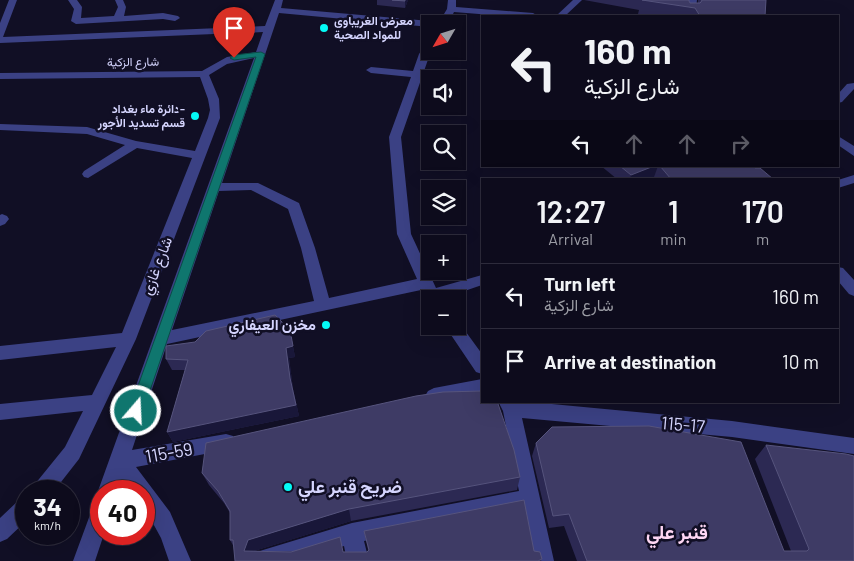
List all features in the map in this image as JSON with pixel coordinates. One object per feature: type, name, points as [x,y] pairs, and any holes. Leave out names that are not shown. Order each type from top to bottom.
[{"type":"street","points":[[0,35],[13,0]]},
{"type":"street","points":[[72,0],[79,9],[76,21],[163,16],[175,18]]},
{"type":"street","points":[[118,20],[122,7],[119,0]]},
{"type":"street","points":[[561,15],[578,0]]},
{"type":"street","points":[[691,15],[693,0]]},
{"type":"street","points":[[451,4],[526,15]]},
{"type":"street","points":[[112,480],[278,5],[353,18],[421,23]]},
{"type":"street","points":[[0,40],[269,29]]},
{"type":"street","points":[[204,74],[222,62],[247,55],[261,54]]},
{"type":"street","points":[[422,60],[395,137],[404,234],[429,290]]},
{"type":"street","points":[[371,70],[417,74]]},
{"type":"street","name":"شارع الزكية","points":[[0,76],[204,74]]},
{"type":"street","name":"شارع غازي","points":[[51,480],[72,453],[128,339],[199,155],[216,107],[215,97],[205,82],[204,74]]},
{"type":"street","points":[[839,99],[851,86],[854,86]]},
{"type":"street","points":[[0,138],[5,127],[87,131],[134,144],[199,155]]},
{"type":"street","points":[[839,141],[854,152]]},
{"type":"street","points":[[88,174],[134,144]]},
{"type":"street","points":[[839,184],[854,179]]},
{"type":"street","points":[[215,187],[253,186],[294,206],[308,248],[323,305]]},
{"type":"street","points":[[839,273],[854,290]]},
{"type":"street","points":[[439,290],[481,280]]},
{"type":"street","points":[[162,339],[323,305],[421,293]]},
{"type":"street","points":[[459,335],[481,366]]},
{"type":"street","points":[[0,353],[128,339]]},
{"type":"street","points":[[416,400],[481,386]]},
{"type":"street","points":[[0,412],[96,402]]},
{"type":"street","points":[[509,404],[543,561]]},
{"type":"street","name":"115-17","points":[[509,404],[736,439],[854,446]]},
{"type":"street","name":"115-59","points":[[119,461],[179,452],[245,437]]},
{"type":"street","points":[[119,461],[152,500],[165,520],[180,561]]},
{"type":"street","points":[[263,561],[352,533],[529,499]]},
{"type":"street","points":[[0,532],[15,518]]},
{"type":"street","points":[[352,533],[358,561]]},
{"type":"street","points":[[84,561],[90,543]]},
{"type":"building","points":[[642,0],[689,0],[690,3],[700,3],[702,0],[766,0],[765,15],[699,15],[695,8]]},
{"type":"building","points":[[621,167],[651,167],[631,175]]},
{"type":"building","points":[[661,167],[754,167],[760,168],[772,178],[670,178]]},
{"type":"building","points":[[275,315],[290,330],[293,346],[286,348],[296,405],[167,432],[188,360],[166,359],[166,346],[195,342],[206,331]]},
{"type":"building","points":[[481,391],[481,403],[498,403],[514,450],[520,477],[349,509],[248,540],[244,551],[291,552],[340,537],[343,552],[367,552],[369,550],[364,531],[524,500],[534,551],[540,552],[542,559],[538,561],[235,561],[233,540],[230,540],[230,511],[218,491],[202,473],[206,443],[416,396],[443,392]]},
{"type":"building","points":[[649,426],[741,442],[784,551],[807,551],[809,549],[766,445],[854,456],[854,561],[587,561],[569,514],[553,516],[536,443],[552,427]]},
{"type":"place","name":"معرض الغريباوي للمواد الصحية","points":[[324,28]]},
{"type":"place","name":"دائرة ماء بغداد- قسم تسديد الأجور","points":[[195,116]]},
{"type":"place","name":"مخزن العيفاري","points":[[326,325]]},
{"type":"place","name":"ضريح قنبر علي","points":[[288,487]]},
{"type":"district","name":"قنبر علي","points":[[677,532]]},
{"type":"route","points":[[136,411],[261,54],[234,58]]}]
